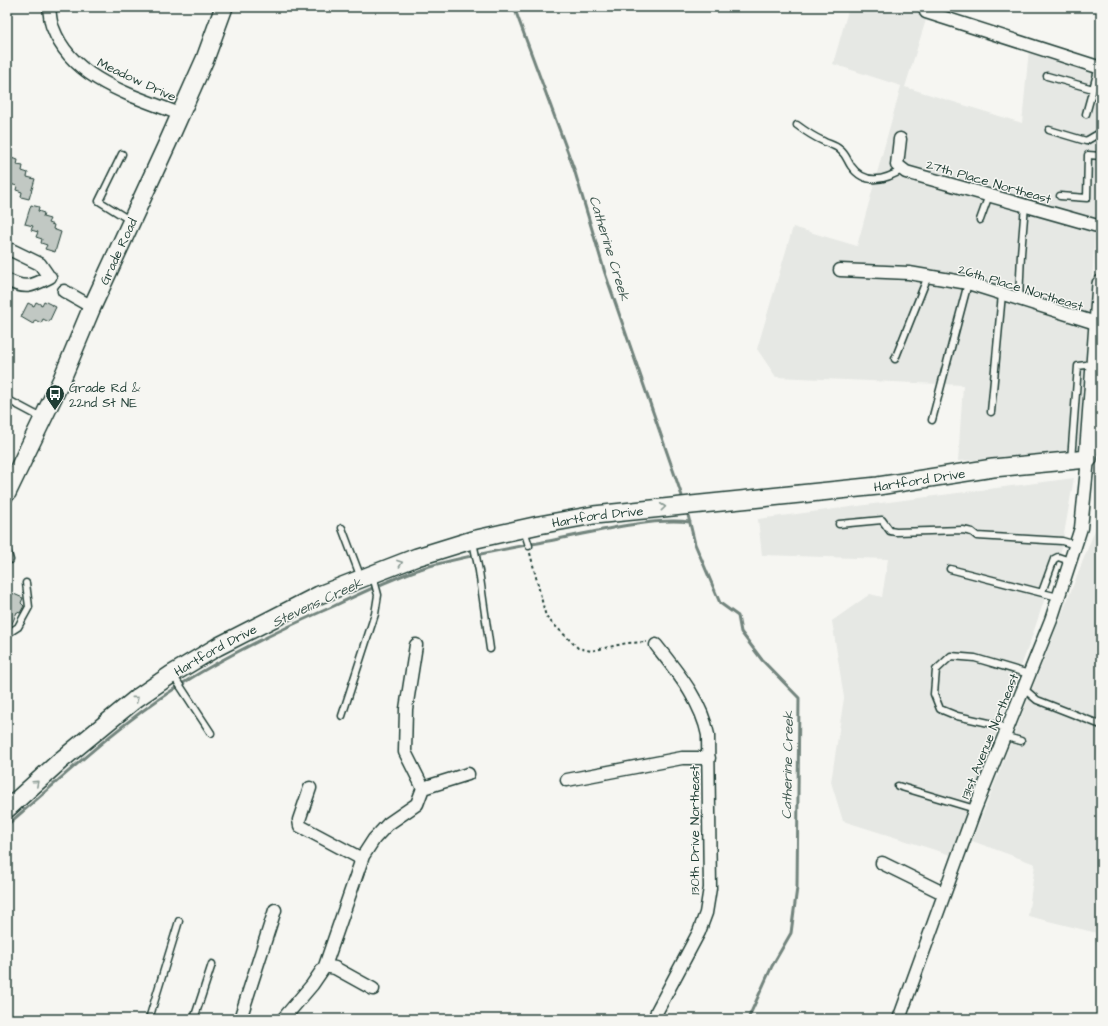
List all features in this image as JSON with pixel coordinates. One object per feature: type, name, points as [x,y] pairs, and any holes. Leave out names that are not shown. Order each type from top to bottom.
[{"type":"main road","name":"Grade Road","points":[[7,493],[61,381],[92,307],[205,59],[220,22],[224,7]]},
{"type":"main road","points":[[1088,459],[1101,284]]},
{"type":"main road","name":"Hartford Drive","points":[[7,809],[60,761],[137,698],[177,681],[217,647],[319,595],[369,577],[474,544],[525,533],[594,515],[878,486],[993,468],[1088,459]]},
{"type":"street","name":"Meadow Drive","points":[[49,7],[52,27],[58,39],[65,50],[83,69],[136,97],[180,114]]},
{"type":"street","points":[[926,12],[1100,67]]},
{"type":"street","points":[[900,139],[897,165],[903,169]]},
{"type":"street","name":"27th Place Northeast","points":[[903,169],[906,172],[1101,227]]},
{"type":"street","points":[[7,248],[40,264],[48,276],[32,286],[23,286],[7,280]]},
{"type":"street","name":"26th Place Northeast","points":[[840,270],[909,273],[968,283],[1098,324]]},
{"type":"street","points":[[64,290],[92,307]]},
{"type":"street","name":"131st Avenue Northeast","points":[[899,1019],[943,894],[1005,732],[1029,674],[1076,545],[1081,528],[1088,459]]},
{"type":"street","name":"130th Drive Northeast","points":[[655,1019],[657,1011],[699,932],[706,913],[710,888],[709,758],[708,735],[705,720],[698,703],[656,645]]},
{"type":"street","points":[[284,1019],[312,985],[325,966],[362,859],[374,839],[388,824],[417,804],[423,788],[405,752],[406,709],[416,646]]},
{"type":"street","points":[[567,780],[682,758],[709,758]]},
{"type":"street","points":[[423,788],[468,774]]},
{"type":"street","points":[[310,788],[299,820],[300,826],[362,859]]},
{"type":"street","points":[[882,863],[943,894]]},
{"type":"street","points":[[240,1019],[274,910]]},
{"type":"street","points":[[325,966],[335,968],[373,989]]},
{"type":"lane","points":[[1086,114],[1100,67]]},
{"type":"lane","points":[[1047,76],[1093,89]]},
{"type":"lane","points":[[797,125],[822,141],[839,148],[848,157],[851,165],[863,176],[877,180],[890,178],[903,169]]},
{"type":"lane","points":[[1049,130],[1086,140],[1101,134]]},
{"type":"lane","points":[[122,154],[99,201],[132,222]]},
{"type":"lane","points":[[1060,196],[1087,198],[1088,155],[1101,156]]},
{"type":"lane","points":[[980,220],[989,195]]},
{"type":"lane","points":[[1019,300],[1021,254],[1026,205]]},
{"type":"lane","points":[[895,359],[928,276]]},
{"type":"lane","points":[[932,420],[968,283]]},
{"type":"lane","points":[[991,412],[1002,294]]},
{"type":"lane","points":[[1071,460],[1078,366],[1096,364]]},
{"type":"lane","points":[[12,402],[43,419]]},
{"type":"lane","points":[[839,524],[882,520],[890,531],[896,532],[963,530],[972,532],[977,536],[1062,541],[1076,545]]},
{"type":"lane","points":[[342,528],[378,595],[375,614],[342,716]]},
{"type":"lane","points":[[525,533],[529,546]]},
{"type":"lane","points":[[474,544],[478,562],[490,648]]},
{"type":"lane","points":[[7,550],[10,560]]},
{"type":"lane","points":[[1042,592],[1054,558],[1058,557],[1070,561]]},
{"type":"lane","points":[[950,569],[1058,597]]},
{"type":"lane","points":[[7,634],[18,627],[29,607],[26,583]]},
{"type":"lane","points":[[1021,741],[1005,732],[998,725],[957,716],[940,709],[934,694],[936,670],[950,656],[975,658],[1029,674]]},
{"type":"lane","points":[[177,681],[211,733]]},
{"type":"lane","points":[[1023,688],[1037,700],[1101,724]]},
{"type":"lane","points":[[898,786],[975,809]]},
{"type":"lane","points":[[149,1019],[179,921]]},
{"type":"lane","points":[[194,1019],[212,964]]},
{"type":"path","points":[[529,546],[543,612],[552,625],[578,648],[590,650],[643,641],[656,645]]},
{"type":"shaded area","points":[[849,7],[930,7],[905,87],[1022,123],[1029,49],[1101,73],[1101,117],[1083,453],[958,461],[963,385],[776,377],[757,349],[793,227],[857,246],[901,86],[833,64]]},
{"type":"shaded area","points":[[1074,478],[1061,551],[1030,642],[951,855],[843,821],[831,782],[844,698],[832,621],[870,594],[882,597],[888,559],[762,555],[758,519]]},
{"type":"shaded area","points":[[1097,525],[1101,526],[1101,934],[1028,916],[1035,864],[972,841]]},
{"type":"building","points":[[7,157],[18,160],[17,165],[23,166],[22,171],[28,173],[27,177],[35,179],[29,199],[21,197],[22,192],[16,190],[17,186],[10,184],[11,180],[7,179]]},
{"type":"building","points":[[31,205],[39,207],[38,211],[44,213],[43,217],[50,219],[48,223],[54,225],[53,229],[61,232],[55,252],[45,249],[47,245],[41,243],[42,239],[36,237],[38,232],[31,230],[33,226],[25,224]]},
{"type":"building","points":[[44,301],[56,307],[49,322],[43,319],[41,323],[35,320],[33,324],[21,317],[28,303],[34,306],[36,302],[42,305]]},
{"type":"building","points":[[7,591],[23,598],[21,603],[24,606],[20,613],[17,612],[11,626],[7,629]]},
{"type":"waterway","name":"Catherine Creek","points":[[514,7],[574,169],[605,273],[682,496]]},
{"type":"waterway","name":"Catherine Creek","points":[[688,515],[695,544],[720,603],[738,616],[741,632],[762,660],[799,698],[797,888],[791,933],[772,966],[748,1019]]},
{"type":"waterway","name":"Stevens Creek","points":[[7,825],[109,737],[130,720],[174,689],[212,665],[252,644],[379,585],[426,567],[490,552],[641,523],[675,521],[690,522]]},
{"type":"place","name":"Grade Rd & 22nd St NE","points":[[55,411]]}]
